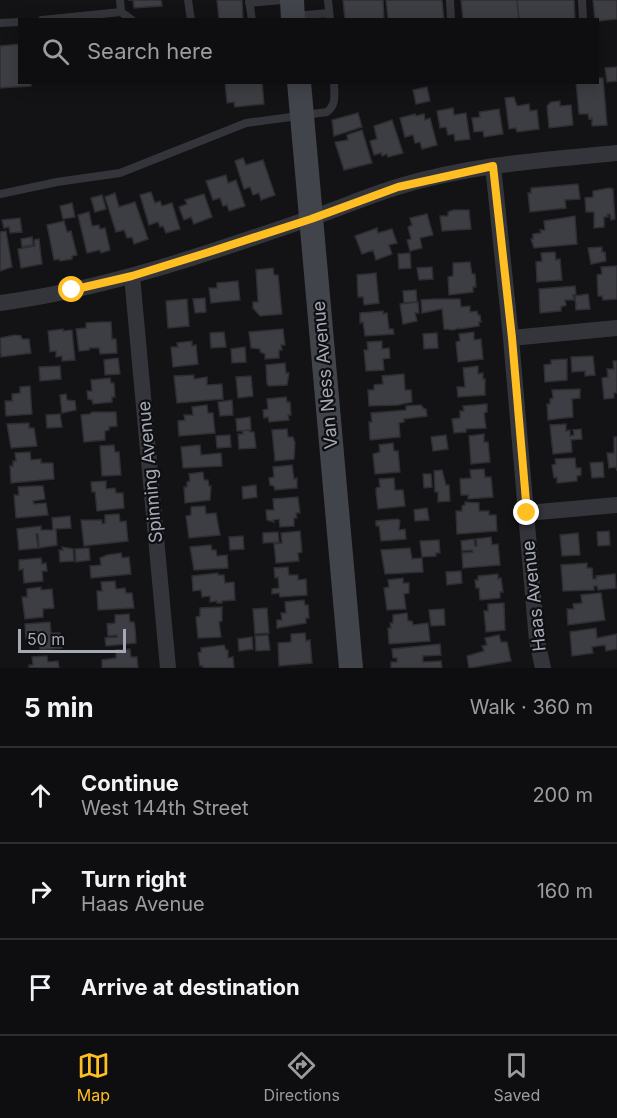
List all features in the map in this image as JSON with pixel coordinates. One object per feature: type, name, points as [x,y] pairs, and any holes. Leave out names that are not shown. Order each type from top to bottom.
[{"type":"main road","name":"Van Ness Avenue","points":[[299,84],[351,668]]},
{"type":"street","points":[[0,303],[132,276],[311,219],[398,187],[493,166],[617,153]]},
{"type":"street","name":"Haas Avenue","points":[[493,166],[512,338],[537,641],[543,668]]},
{"type":"street","name":"Spinning Avenue","points":[[132,276],[168,668]]},
{"type":"street","points":[[512,338],[617,328]]},
{"type":"street","points":[[527,513],[617,505]]},
{"type":"lane","points":[[120,0],[121,12]]},
{"type":"lane","points":[[188,0],[191,18]]},
{"type":"lane","points":[[252,18],[249,2],[329,16],[328,0]]},
{"type":"lane","points":[[450,0],[451,18]]},
{"type":"lane","points":[[582,0],[583,18]]},
{"type":"lane","points":[[62,18],[121,12],[129,18]]},
{"type":"lane","points":[[0,23],[18,21]]},
{"type":"lane","points":[[0,194],[57,182],[120,173],[246,123],[327,112],[332,108],[335,100],[334,84]]},
{"type":"building","points":[[133,0],[161,0],[162,6],[134,8]]},
{"type":"building","points":[[217,0],[242,0],[243,18],[219,18]]},
{"type":"building","points":[[343,0],[383,0],[384,18],[345,18]]},
{"type":"building","points":[[386,0],[442,0],[444,18],[388,18]]},
{"type":"building","points":[[461,0],[517,0],[519,18],[463,18]]},
{"type":"building","points":[[517,0],[574,0],[575,18],[519,18]]},
{"type":"building","points":[[593,0],[617,0],[617,19],[599,21],[599,18],[595,18]]},
{"type":"building","points":[[18,44],[18,84],[31,84],[31,86],[0,88],[0,46]]},
{"type":"building","points":[[617,67],[617,81],[607,82],[605,68]]},
{"type":"building","points":[[599,78],[603,78],[607,125],[592,126],[592,118],[589,119],[588,114],[579,114],[576,84],[599,84]]},
{"type":"building","points":[[225,84],[262,84],[264,104],[235,107],[234,102],[227,103]]},
{"type":"building","points":[[427,87],[430,101],[416,104],[413,90]]},
{"type":"building","points":[[514,97],[517,106],[529,104],[530,111],[537,110],[539,129],[517,132],[516,128],[509,129],[505,98]]},
{"type":"building","points":[[560,101],[560,106],[571,105],[573,125],[549,128],[547,106],[551,102]]},
{"type":"building","points":[[453,108],[454,115],[466,113],[470,139],[455,141],[454,134],[448,135],[446,127],[440,128],[437,111]]},
{"type":"building","points":[[499,109],[503,134],[484,137],[483,131],[474,132],[472,118],[480,117],[479,112]]},
{"type":"building","points":[[358,113],[362,127],[334,136],[332,120]]},
{"type":"building","points":[[415,114],[416,116],[424,114],[425,120],[430,118],[437,145],[422,149],[420,142],[415,143],[413,135],[405,137],[400,118]]},
{"type":"building","points":[[392,120],[403,153],[388,157],[387,154],[382,156],[381,153],[374,155],[370,141],[377,139],[374,126]]},
{"type":"building","points":[[362,130],[372,163],[344,170],[335,142],[348,140],[347,135]]},
{"type":"building","points":[[243,158],[246,165],[263,160],[275,195],[261,200],[259,193],[253,195],[250,187],[244,189],[235,161]]},
{"type":"building","points":[[226,175],[228,183],[236,180],[245,206],[229,211],[227,205],[223,206],[220,198],[213,200],[206,181]]},
{"type":"building","points":[[578,184],[580,199],[565,200],[566,208],[530,212],[528,193],[531,193],[531,188]]},
{"type":"building","points":[[613,189],[615,219],[611,220],[610,214],[607,215],[608,217],[604,217],[604,227],[594,228],[594,212],[586,212],[585,198],[593,197],[593,191]]},
{"type":"building","points":[[151,192],[155,203],[160,201],[162,206],[172,203],[180,229],[166,233],[158,222],[149,225],[140,195]]},
{"type":"building","points":[[115,193],[119,207],[135,202],[148,239],[134,244],[132,237],[127,238],[124,230],[116,232],[105,197]]},
{"type":"building","points":[[204,194],[212,217],[194,224],[191,217],[184,220],[179,207],[187,204],[185,200]]},
{"type":"building","points":[[102,195],[106,209],[95,212],[91,198]]},
{"type":"building","points":[[72,203],[75,217],[63,219],[60,206]]},
{"type":"building","points":[[469,210],[471,229],[442,231],[440,216],[448,216],[448,212]]},
{"type":"building","points":[[89,212],[92,226],[99,225],[100,229],[105,228],[110,250],[101,253],[100,250],[87,253],[78,215]]},
{"type":"building","points":[[427,214],[433,235],[420,238],[422,248],[410,251],[407,240],[411,239],[408,227],[412,225],[410,218]]},
{"type":"building","points":[[575,216],[577,244],[534,248],[531,239],[533,239],[533,234],[545,230],[544,221]]},
{"type":"building","points":[[20,218],[22,232],[10,233],[9,227],[4,228],[2,220]]},
{"type":"building","points":[[64,221],[67,232],[71,231],[77,255],[72,256],[72,259],[54,260],[47,225]]},
{"type":"building","points":[[377,228],[378,233],[392,229],[397,243],[389,245],[392,254],[376,260],[373,250],[362,254],[355,236]]},
{"type":"building","points":[[6,231],[12,267],[0,271],[0,232]]},
{"type":"building","points":[[32,237],[33,245],[22,247],[21,239]]},
{"type":"building","points":[[39,239],[42,264],[21,268],[18,249],[35,246],[34,240]]},
{"type":"building","points":[[602,247],[606,261],[591,264],[588,248]]},
{"type":"building","points":[[555,252],[556,260],[560,259],[562,280],[537,282],[536,262],[542,261],[541,253]]},
{"type":"building","points":[[410,253],[411,268],[399,269],[398,254]]},
{"type":"building","points":[[470,262],[472,274],[475,274],[476,287],[473,287],[473,292],[449,295],[448,277],[453,276],[453,263]]},
{"type":"building","points":[[617,266],[617,299],[603,300],[602,296],[598,296],[597,275],[602,274],[601,267]]},
{"type":"building","points":[[432,267],[433,279],[419,280],[417,268]]},
{"type":"building","points":[[273,268],[274,275],[278,275],[282,314],[260,316],[253,308],[253,302],[258,302],[256,270]]},
{"type":"building","points":[[376,273],[379,303],[364,305],[363,297],[358,297],[357,275]]},
{"type":"building","points":[[238,281],[240,300],[211,303],[209,288],[217,288],[217,283]]},
{"type":"building","points":[[575,286],[574,300],[565,300],[566,305],[561,307],[561,311],[540,313],[539,289]]},
{"type":"building","points":[[416,290],[417,302],[404,303],[403,291]]},
{"type":"building","points":[[588,294],[590,309],[576,310],[575,296]]},
{"type":"building","points":[[205,298],[206,312],[195,313],[193,299]]},
{"type":"building","points":[[187,299],[189,326],[168,328],[166,301]]},
{"type":"building","points":[[460,299],[461,307],[470,306],[470,312],[477,311],[480,315],[479,326],[444,329],[442,309],[422,313],[421,300]]},
{"type":"building","points":[[418,302],[419,313],[415,313],[417,321],[403,324],[400,304]]},
{"type":"building","points":[[383,311],[383,314],[387,313],[389,329],[393,329],[394,334],[365,336],[363,322],[360,323],[360,313]]},
{"type":"building","points":[[111,322],[112,339],[116,339],[117,353],[100,354],[99,348],[90,347],[89,350],[79,351],[76,329],[86,328],[86,323]]},
{"type":"building","points":[[63,329],[63,331],[72,330],[75,360],[62,361],[62,356],[56,357],[56,351],[50,352],[48,331]]},
{"type":"building","points":[[283,329],[285,345],[281,345],[279,358],[265,359],[265,354],[260,352],[260,349],[251,348],[249,332]]},
{"type":"building","points":[[224,332],[226,347],[211,348],[210,333]]},
{"type":"building","points":[[474,332],[474,340],[481,339],[483,359],[458,362],[456,342],[460,341],[459,334]]},
{"type":"building","points":[[437,333],[438,348],[424,349],[423,334]]},
{"type":"building","points":[[21,336],[22,339],[29,339],[31,353],[1,357],[0,338]]},
{"type":"building","points":[[192,341],[192,346],[196,345],[198,364],[173,367],[171,347],[178,347],[177,343]]},
{"type":"building","points":[[382,341],[382,349],[389,348],[390,358],[383,359],[384,370],[366,371],[364,350],[368,350],[367,342]]},
{"type":"building","points":[[245,347],[246,362],[232,363],[231,349]]},
{"type":"building","points":[[593,356],[595,375],[585,376],[585,371],[572,372],[571,357]]},
{"type":"building","points":[[118,358],[120,374],[105,375],[104,360]]},
{"type":"building","points":[[567,359],[567,380],[545,382],[544,365],[551,364],[551,360]]},
{"type":"building","points":[[613,361],[617,361],[617,393],[614,393],[614,398],[604,399],[602,378],[608,377],[607,369],[614,369]]},
{"type":"building","points":[[285,363],[286,373],[289,373],[287,385],[269,386],[266,365]]},
{"type":"building","points":[[60,366],[61,379],[40,381],[39,367]]},
{"type":"building","points":[[478,366],[478,374],[483,373],[483,379],[485,379],[485,395],[458,397],[457,387],[465,387],[463,368]]},
{"type":"building","points":[[404,374],[405,390],[411,390],[412,402],[369,406],[368,390],[374,390],[374,385],[383,384],[382,376]]},
{"type":"building","points":[[194,375],[194,379],[207,377],[207,385],[222,384],[223,399],[177,403],[174,376]]},
{"type":"building","points":[[251,376],[253,396],[238,398],[236,377]]},
{"type":"building","points":[[110,378],[111,383],[114,383],[115,397],[112,397],[112,402],[93,404],[92,400],[88,399],[87,391],[92,391],[91,380]]},
{"type":"building","points":[[30,386],[32,414],[6,416],[5,401],[12,401],[12,394],[20,393],[20,387]]},
{"type":"building","points":[[580,389],[580,398],[572,399],[573,417],[548,420],[547,404],[550,404],[550,399],[553,398],[552,390]]},
{"type":"building","points":[[66,394],[67,400],[75,401],[76,410],[62,413],[60,395]]},
{"type":"building","points":[[286,397],[287,402],[290,402],[289,420],[269,422],[268,417],[264,418],[263,410],[268,409],[267,399]]},
{"type":"building","points":[[232,400],[233,415],[220,416],[218,402]]},
{"type":"building","points":[[487,404],[487,412],[484,413],[486,428],[466,429],[466,432],[454,433],[452,419],[460,418],[460,411],[464,411],[463,406]]},
{"type":"building","points":[[207,405],[208,413],[213,413],[215,433],[179,436],[178,421],[185,420],[184,415],[193,415],[192,407]]},
{"type":"building","points":[[421,405],[426,409],[427,416],[404,419],[404,422],[399,423],[400,437],[370,440],[371,413],[406,410],[406,406]]},
{"type":"building","points":[[92,412],[116,412],[117,426],[109,427],[109,430],[105,431],[105,440],[84,442],[81,415]]},
{"type":"building","points":[[60,414],[62,427],[47,428],[46,415]]},
{"type":"building","points":[[250,417],[251,430],[237,431],[236,419]]},
{"type":"building","points":[[29,423],[29,428],[34,428],[37,446],[11,448],[7,424]]},
{"type":"building","points":[[566,424],[566,431],[570,430],[570,436],[574,435],[573,430],[581,429],[582,439],[571,440],[572,452],[553,454],[550,425]]},
{"type":"building","points":[[287,429],[288,437],[293,437],[295,443],[294,459],[275,461],[272,430]]},
{"type":"building","points":[[249,430],[254,432],[256,448],[239,449],[238,434]]},
{"type":"building","points":[[484,434],[484,442],[488,442],[490,462],[471,464],[469,436]]},
{"type":"building","points":[[230,435],[231,447],[217,448],[216,436]]},
{"type":"building","points":[[446,435],[448,449],[433,451],[431,437]]},
{"type":"building","points":[[614,437],[617,437],[617,471],[616,467],[609,468],[607,453],[614,453]]},
{"type":"building","points":[[393,443],[394,451],[398,451],[400,472],[375,474],[373,454],[380,452],[379,445]]},
{"type":"building","points":[[114,445],[115,452],[119,452],[121,475],[102,476],[100,446]]},
{"type":"building","points":[[200,445],[201,455],[221,453],[222,466],[183,468],[181,447]]},
{"type":"building","points":[[30,452],[31,460],[41,459],[41,463],[53,463],[54,479],[11,483],[10,466],[13,466],[13,461],[16,461],[15,453]]},
{"type":"building","points":[[575,458],[576,468],[581,468],[581,475],[577,476],[577,481],[557,483],[552,465],[556,464],[555,459]]},
{"type":"building","points":[[603,462],[604,477],[592,478],[590,463]]},
{"type":"building","points":[[292,465],[294,479],[297,478],[297,488],[275,490],[274,486],[270,485],[269,478],[274,477],[273,467]]},
{"type":"building","points":[[484,469],[485,477],[491,477],[493,497],[468,499],[468,495],[461,495],[460,479],[471,478],[470,470]]},
{"type":"building","points":[[442,470],[446,485],[449,485],[450,501],[438,502],[434,471]]},
{"type":"building","points":[[203,472],[204,480],[208,480],[211,486],[210,500],[185,503],[184,487],[187,487],[187,482],[190,481],[189,474]]},
{"type":"building","points":[[423,474],[431,474],[432,487],[424,488]]},
{"type":"building","points":[[394,478],[395,490],[403,490],[405,506],[378,509],[376,488],[380,487],[379,479]]},
{"type":"building","points":[[106,481],[106,489],[115,488],[116,493],[123,493],[124,508],[97,511],[95,492],[92,492],[91,482]]},
{"type":"building","points":[[256,485],[257,497],[243,499],[242,487]]},
{"type":"building","points":[[43,486],[45,499],[33,501],[34,504],[46,503],[48,515],[16,518],[14,495],[19,495],[18,487]]},
{"type":"building","points":[[298,497],[300,513],[296,513],[294,526],[280,527],[279,519],[273,520],[274,522],[267,520],[266,510],[274,510],[273,499]]},
{"type":"building","points":[[465,502],[479,503],[479,511],[489,511],[489,515],[496,515],[497,531],[457,534],[456,511],[462,511]]},
{"type":"building","points":[[205,506],[206,514],[216,513],[220,535],[189,538],[186,516],[191,515],[191,507]]},
{"type":"building","points":[[427,508],[429,520],[415,521],[414,510]]},
{"type":"building","points":[[119,514],[120,522],[126,521],[128,541],[84,546],[81,520],[102,520],[102,524],[105,523],[105,515]]},
{"type":"building","points":[[70,516],[71,528],[56,529],[57,545],[39,548],[38,534],[36,534],[38,548],[19,550],[17,529],[41,526],[41,530],[53,530],[52,518]]},
{"type":"building","points":[[398,519],[400,521],[399,530],[405,529],[406,539],[381,541],[376,521]]},
{"type":"building","points":[[300,531],[302,552],[298,553],[299,561],[276,563],[274,544],[282,543],[281,533]]},
{"type":"building","points":[[609,531],[610,545],[598,546],[597,532]]},
{"type":"building","points":[[278,532],[279,542],[263,543],[263,533]]},
{"type":"building","points":[[578,533],[580,555],[562,556],[560,535]]},
{"type":"building","points":[[243,536],[244,549],[230,550],[229,537]]},
{"type":"building","points":[[491,537],[492,545],[498,544],[500,565],[463,568],[462,553],[473,552],[472,550],[462,551],[461,541],[474,539],[475,546],[477,546],[476,539]]},
{"type":"building","points":[[439,540],[440,553],[436,553],[436,556],[422,557],[420,541]]},
{"type":"building","points":[[211,545],[212,550],[216,550],[217,556],[227,555],[228,568],[194,570],[190,547]]},
{"type":"building","points":[[62,547],[73,549],[74,561],[60,562],[59,550],[63,550]]},
{"type":"building","points":[[89,548],[90,560],[76,562],[75,549]]},
{"type":"building","points":[[410,548],[412,559],[422,558],[423,572],[385,574],[381,550]]},
{"type":"building","points":[[121,553],[122,558],[129,557],[131,574],[91,578],[90,566],[101,565],[100,558],[107,555]]},
{"type":"building","points":[[41,558],[42,564],[46,563],[47,571],[42,571],[43,581],[24,583],[23,569],[19,570],[19,560]]},
{"type":"building","points":[[587,563],[587,568],[592,568],[593,579],[596,579],[596,576],[615,574],[616,588],[598,590],[597,586],[594,586],[594,590],[563,591],[561,565]]},
{"type":"building","points":[[288,567],[289,575],[298,575],[298,580],[306,579],[307,595],[280,597],[279,593],[272,594],[272,589],[279,588],[274,568]]},
{"type":"building","points":[[461,571],[462,583],[447,585],[446,572]]},
{"type":"building","points":[[218,573],[218,575],[224,575],[225,583],[234,582],[235,600],[222,601],[222,603],[210,602],[210,596],[202,597],[201,590],[193,591],[192,576]]},
{"type":"building","points":[[498,574],[498,579],[501,578],[503,592],[500,592],[500,598],[480,600],[479,588],[476,588],[475,580],[478,580],[478,576]]},
{"type":"building","points":[[403,578],[403,583],[409,583],[409,593],[404,594],[406,609],[387,610],[384,588],[389,587],[388,580]]},
{"type":"building","points":[[115,581],[116,589],[125,588],[126,593],[132,593],[134,608],[98,610],[97,591],[102,591],[101,582]]},
{"type":"building","points":[[41,587],[41,590],[52,589],[54,608],[43,609],[43,617],[25,619],[22,597],[27,597],[27,589]]},
{"type":"building","points":[[601,593],[605,620],[568,625],[567,609],[574,609],[573,604],[582,603],[581,595]]},
{"type":"building","points":[[304,600],[305,605],[308,605],[309,618],[306,618],[306,623],[277,628],[277,620],[282,620],[281,613],[286,613],[285,602]]},
{"type":"building","points":[[504,603],[505,630],[486,632],[484,611],[488,611],[488,604]]},
{"type":"building","points":[[222,607],[222,621],[219,622],[221,637],[198,638],[196,617],[200,616],[200,608]]},
{"type":"building","points":[[267,608],[269,633],[255,634],[253,609]]},
{"type":"building","points":[[444,609],[445,625],[431,626],[429,610]]},
{"type":"building","points":[[407,613],[408,621],[412,621],[413,625],[428,623],[430,641],[389,644],[388,628],[391,628],[390,623],[393,623],[393,615]]},
{"type":"building","points":[[129,614],[130,622],[134,622],[136,643],[106,646],[105,638],[117,637],[117,635],[108,636],[107,624],[115,623],[115,615]]},
{"type":"building","points":[[50,622],[51,633],[60,633],[62,648],[40,650],[39,641],[34,642],[34,638],[26,639],[25,624]]},
{"type":"building","points":[[596,628],[597,638],[617,634],[617,649],[606,651],[605,645],[598,646],[592,647],[593,653],[572,656],[570,632]]},
{"type":"building","points":[[305,633],[306,641],[310,640],[312,663],[279,666],[278,643],[291,642],[291,634]]},
{"type":"building","points":[[268,635],[270,650],[256,651],[255,636]]},
{"type":"building","points":[[499,635],[501,642],[507,642],[511,661],[469,668],[467,656],[484,651],[482,646],[487,645],[485,638]]},
{"type":"building","points":[[252,637],[253,649],[239,651],[238,639]]},
{"type":"building","points":[[440,644],[441,655],[423,656],[423,662],[441,661],[442,668],[391,668],[391,662],[397,662],[397,658],[393,658],[392,649]]},
{"type":"building","points":[[224,645],[228,650],[228,658],[233,657],[234,668],[203,668],[200,666],[198,653],[201,652],[201,648]]},
{"type":"building","points":[[130,649],[131,657],[137,657],[138,668],[102,668],[102,660],[116,658],[116,650]]},
{"type":"building","points":[[47,656],[48,662],[58,661],[59,668],[29,668],[29,665],[33,665],[32,657]]},
{"type":"route","points":[[72,290],[132,276],[206,253],[311,219],[398,187],[493,166],[512,338],[527,513]]}]
